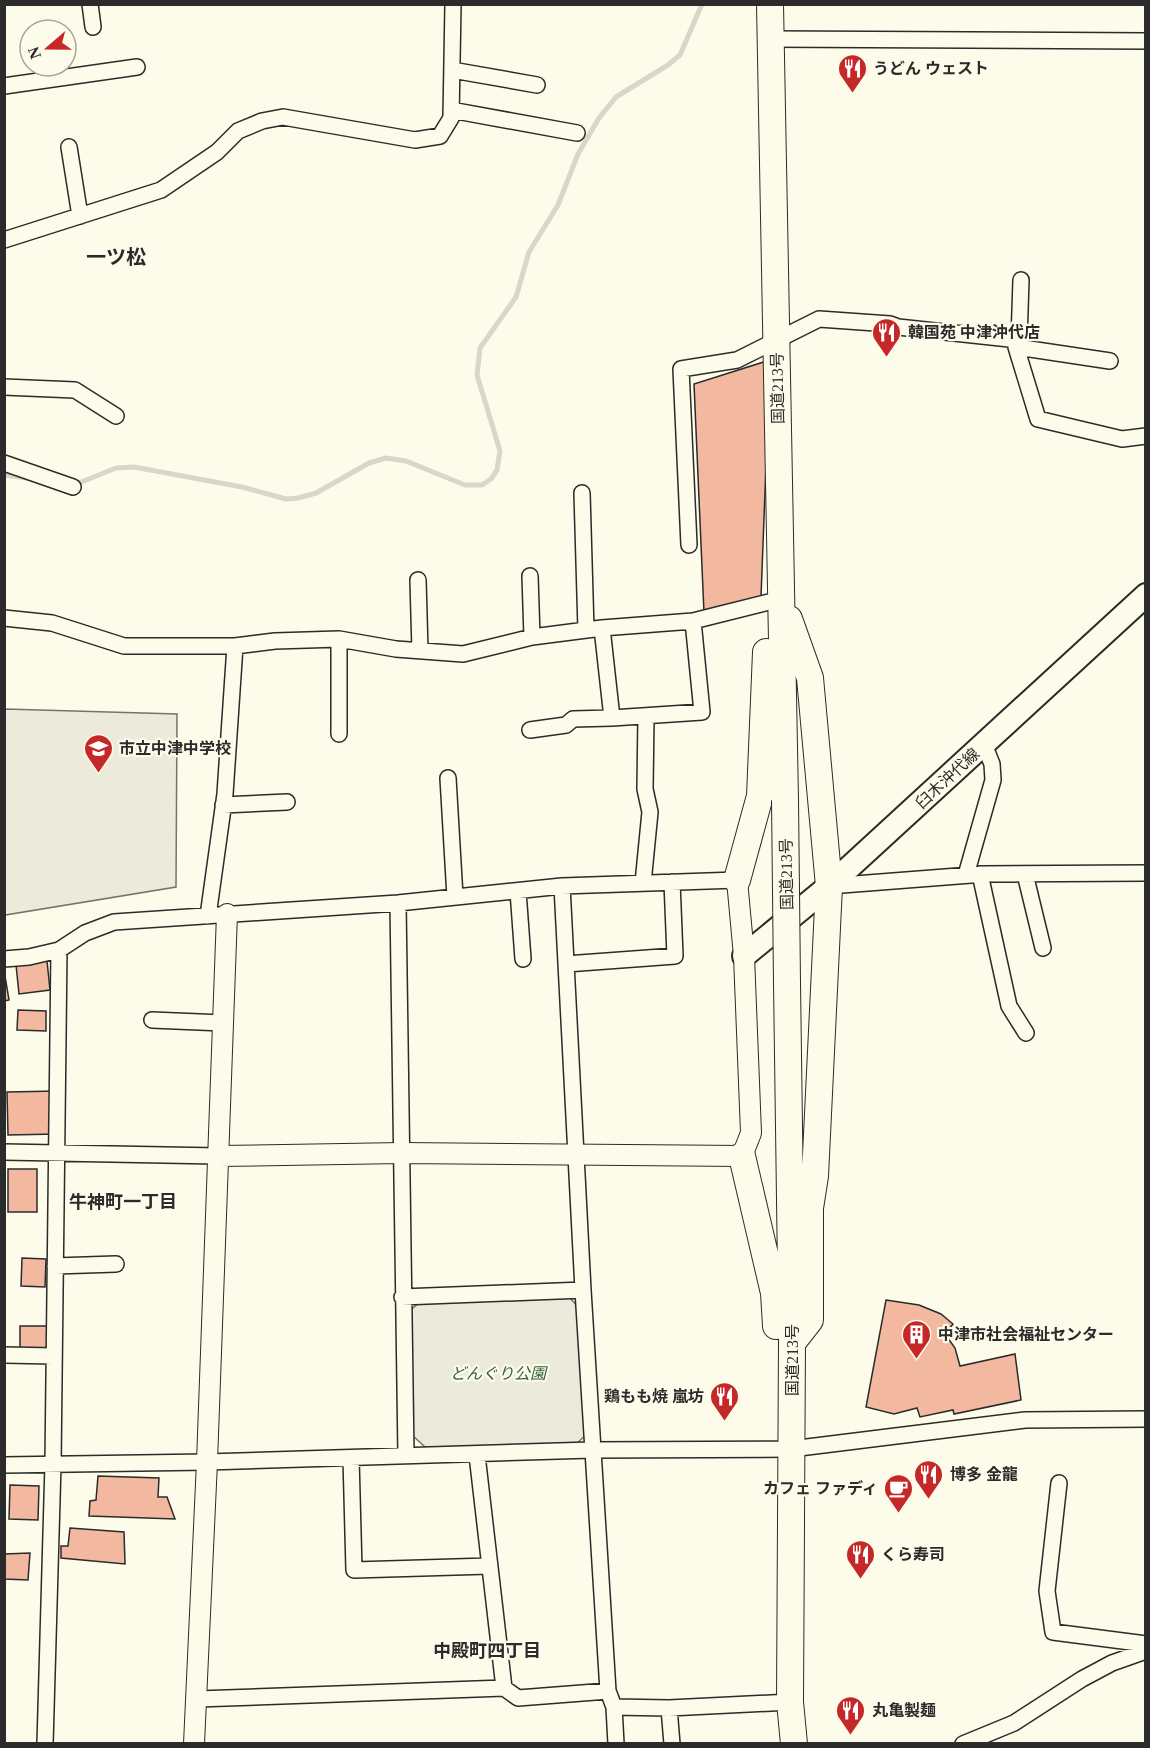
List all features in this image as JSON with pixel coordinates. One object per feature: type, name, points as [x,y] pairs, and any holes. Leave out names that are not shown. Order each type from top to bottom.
[{"type":"highway","name":"国道213号","points":[[770,4],[785,800],[792,1343],[789,1702],[794,1743]]},
{"type":"highway","points":[[737,880],[760,796],[766,638],[781,599]]},
{"type":"highway","points":[[781,599],[810,678],[829,886],[815,1176],[810,1208],[810,1320],[792,1343]]},
{"type":"highway","points":[[742,1156],[774,1293],[781,1388],[791,1449]]},
{"type":"main road","name":"臼木沖代線","points":[[744,956],[829,886],[1146,595]]},
{"type":"street","points":[[90,4],[93,27]]},
{"type":"street","points":[[4,240],[160,190],[217,152],[238,131],[262,121],[283,117],[310,120],[415,140],[440,136],[451,118],[453,4]]},
{"type":"street","points":[[770,39],[1146,41]]},
{"type":"street","points":[[4,86],[137,67]]},
{"type":"street","points":[[452,70],[537,85]]},
{"type":"street","points":[[451,110],[577,133]]},
{"type":"street","points":[[69,147],[80,216]]},
{"type":"street","points":[[1021,280],[1017,343],[1038,419],[1122,439],[1146,436]]},
{"type":"street","points":[[689,545],[681,369],[737,360],[819,319],[1017,343],[1110,362]]},
{"type":"street","points":[[4,387],[75,390],[116,416]]},
{"type":"street","points":[[4,463],[73,487]]},
{"type":"street","points":[[582,493],[586,630]]},
{"type":"street","points":[[530,576],[532,636]]},
{"type":"street","points":[[418,580],[420,651]]},
{"type":"street","points":[[4,618],[52,623],[124,646],[235,646],[275,641],[339,639],[420,651],[463,654],[532,636],[693,621],[781,599]]},
{"type":"street","points":[[530,730],[566,725],[573,719],[702,712],[693,621]]},
{"type":"street","points":[[603,628],[612,718]]},
{"type":"street","points":[[339,639],[339,734]]},
{"type":"street","points":[[194,1743],[223,1023],[218,915],[223,805],[235,646]]},
{"type":"street","points":[[644,883],[650,812],[645,789],[646,716]]},
{"type":"street","points":[[984,744],[992,765],[993,780],[973,875],[1008,1005],[1026,1033]]},
{"type":"street","points":[[448,778],[455,897]]},
{"type":"street","points":[[223,805],[287,802]]},
{"type":"street","points":[[829,886],[973,875],[1146,873]]},
{"type":"street","points":[[1025,874],[1043,948]]},
{"type":"street","points":[[4,959],[29,957],[59,950],[85,933],[114,922],[398,903],[562,886],[737,880],[744,956],[751,1133],[742,1156],[402,1153],[219,1156],[56,1151],[4,1152]]},
{"type":"street","points":[[566,964],[675,956],[672,882]]},
{"type":"street","points":[[562,886],[592,1450],[608,1691],[614,1707],[616,1743]]},
{"type":"street","points":[[518,891],[523,959]]},
{"type":"street","points":[[398,903],[406,1455]]},
{"type":"street","points":[[45,1743],[53,1464],[59,950]]},
{"type":"street","points":[[152,1020],[223,1023]]},
{"type":"street","points":[[55,1266],[116,1264]]},
{"type":"street","points":[[402,1297],[583,1290]]},
{"type":"street","points":[[4,1355],[54,1356]]},
{"type":"street","points":[[4,1465],[207,1462],[592,1450],[791,1449],[1025,1420],[1146,1419]]},
{"type":"street","points":[[477,1455],[504,1688]]},
{"type":"street","points":[[351,1458],[354,1570],[489,1566]]},
{"type":"street","points":[[1059,1483],[1047,1591],[1053,1632],[1146,1644]]},
{"type":"street","points":[[969,1742],[1014,1723],[1082,1679],[1112,1663],[1146,1651]]},
{"type":"street","points":[[197,1699],[504,1688],[518,1698],[608,1691]]},
{"type":"street","points":[[614,1707],[669,1708],[789,1702]]},
{"type":"street","points":[[669,1708],[672,1743]]},
{"type":"green space","name":"市立中津中学校","points":[[5,709],[177,714],[176,887],[5,915]]},
{"type":"green space","name":"どんぐり公園","points":[[570,1298],[580,1309],[587,1434],[575,1445],[425,1447],[412,1435],[409,1311],[423,1300]]},
{"type":"building","points":[[770,360],[761,597],[704,613],[694,384]]},
{"type":"building","points":[[47,961],[50,990],[19,994],[16,965]]},
{"type":"building","points":[[4,970],[9,1000],[4,1001]]},
{"type":"building","points":[[18,1010],[46,1011],[46,1031],[17,1030]]},
{"type":"building","points":[[57,1091],[58,1134],[8,1135],[7,1092]]},
{"type":"building","points":[[8,1169],[37,1169],[37,1212],[8,1212]]},
{"type":"building","points":[[22,1258],[46,1259],[45,1287],[21,1286]]},
{"type":"building","name":"中津市社会福祉センター","points":[[886,1300],[919,1305],[941,1314],[953,1324],[945,1334],[955,1348],[960,1366],[1015,1354],[1021,1400],[954,1414],[953,1410],[920,1417],[917,1408],[894,1414],[866,1407]]},
{"type":"building","points":[[20,1326],[49,1326],[49,1356],[20,1355]]},
{"type":"building","points":[[98,1476],[159,1478],[158,1497],[167,1497],[175,1519],[89,1516],[90,1501],[96,1500]]},
{"type":"building","points":[[10,1485],[39,1486],[38,1520],[9,1519]]},
{"type":"building","points":[[70,1528],[124,1532],[125,1564],[61,1558],[61,1546],[68,1546]]},
{"type":"building","points":[[30,1553],[28,1580],[4,1579],[4,1554]]},
{"type":"waterway","points":[[74,485],[116,468],[134,467],[242,487],[286,499],[298,498],[316,493],[369,463],[386,458],[406,461],[465,485],[482,485],[491,479],[497,470],[500,451],[477,375],[480,348],[516,297],[529,252],[558,205],[578,154],[599,118],[616,97],[680,55],[702,4]]},
{"type":"waterway","points":[[4,475],[27,478]]},
{"type":"place","name":"うどん ウェスト","points":[[852,94]]},
{"type":"place","name":"韓国苑 中津沖代店","points":[[887,358]]},
{"type":"place","name":"市立中津中学校","points":[[98,774]]},
{"type":"place","name":"中津市社会福祉センター","points":[[917,1360]]},
{"type":"place","name":"鶏もも焼 嵐坊","points":[[725,1422]]},
{"type":"place","name":"博多 金龍","points":[[929,1500]]},
{"type":"place","name":"カフェ ファディ","points":[[899,1514]]},
{"type":"place","name":"くら寿司","points":[[860,1580]]},
{"type":"place","name":"丸亀製麺","points":[[851,1736]]},
{"type":"district","name":"一ツ松","points":[[116,257]]},
{"type":"district","name":"牛神町一丁目","points":[[123,1202]]},
{"type":"district","name":"中殿町四丁目","points":[[487,1651]]}]
